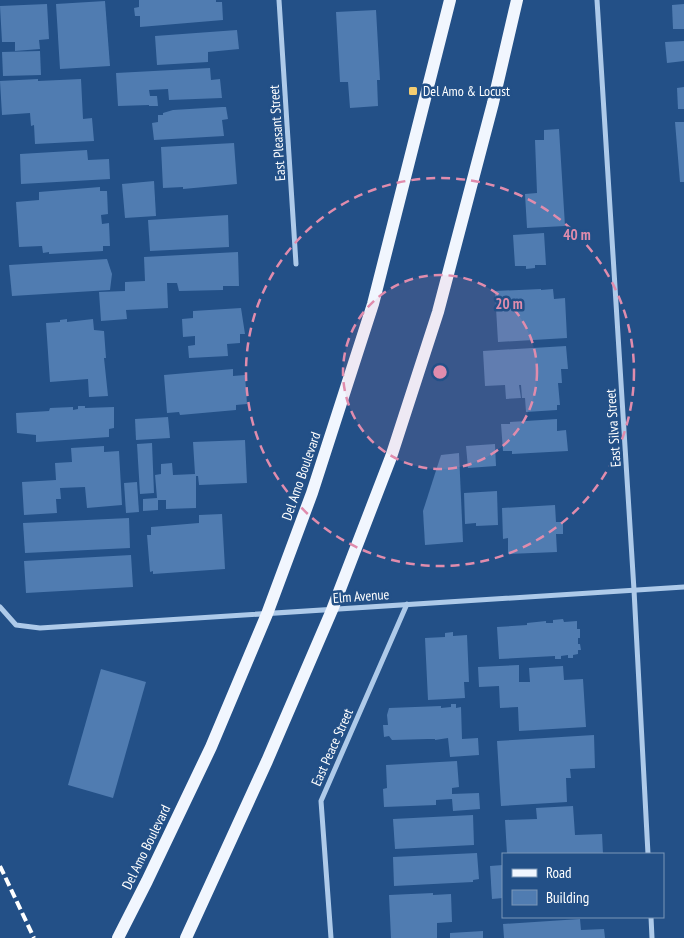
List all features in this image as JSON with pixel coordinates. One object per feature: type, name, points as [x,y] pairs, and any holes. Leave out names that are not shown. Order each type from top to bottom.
[{"type":"main road","name":"Del Amo Boulevard","points":[[118,938],[210,747],[267,614],[312,493],[373,304],[450,0]]},
{"type":"main road","points":[[186,938],[267,761],[332,610],[391,457],[438,312],[493,103],[517,0]]},
{"type":"street","name":"East Pleasant Street","points":[[279,0],[296,264]]},
{"type":"street","name":"East Silva Street","points":[[597,0],[634,590],[648,853]]},
{"type":"street","name":"Elm Avenue","points":[[0,607],[16,625],[40,628],[684,587]]},
{"type":"street","name":"East Peace Street","points":[[331,938],[321,801],[407,604]]},
{"type":"street","points":[[651,918],[652,938]]},
{"type":"building","points":[[139,0],[216,0],[216,2],[222,2],[223,20],[140,27],[140,16],[135,16],[134,8],[139,7]]},
{"type":"building","points":[[105,1],[110,66],[60,69],[56,4]]},
{"type":"building","points":[[47,4],[49,39],[39,40],[40,49],[15,51],[15,42],[2,42],[0,6]]},
{"type":"building","points":[[684,4],[684,29],[673,29],[672,5]]},
{"type":"building","points":[[376,10],[380,80],[377,80],[378,106],[350,108],[348,82],[340,82],[336,12]]},
{"type":"building","points":[[237,30],[239,49],[208,52],[208,62],[157,65],[155,36]]},
{"type":"building","points":[[684,41],[684,61],[667,63],[665,42]]},
{"type":"building","points":[[40,51],[41,75],[3,76],[2,52]]},
{"type":"building","points":[[210,68],[211,80],[220,79],[222,98],[169,100],[168,89],[149,90],[150,96],[157,96],[158,106],[118,106],[116,73]]},
{"type":"building","points":[[38,79],[38,81],[81,79],[83,119],[92,118],[94,141],[35,144],[34,125],[31,126],[30,113],[2,115],[0,81]]},
{"type":"building","points":[[684,87],[684,109],[678,109],[677,88]]},
{"type":"building","points":[[226,107],[228,119],[222,120],[224,136],[154,140],[152,123],[158,122],[158,115],[163,115],[163,113],[173,110]]},
{"type":"building","points":[[675,122],[684,122],[684,182],[680,182]]},
{"type":"building","points":[[559,129],[565,226],[527,228],[525,194],[537,193],[535,140],[544,140],[544,130]]},
{"type":"building","points":[[234,143],[237,184],[183,189],[183,187],[163,188],[161,147]]},
{"type":"building","points":[[87,150],[88,160],[109,159],[110,179],[21,184],[20,154]]},
{"type":"building","points":[[154,181],[156,216],[125,218],[122,184]]},
{"type":"building","points":[[100,187],[100,191],[107,191],[108,214],[101,215],[102,224],[109,223],[110,246],[103,246],[103,251],[49,254],[49,252],[43,253],[42,246],[19,247],[16,202],[39,200],[39,192]]},
{"type":"building","points":[[228,215],[229,247],[150,251],[148,220]]},
{"type":"building","points":[[544,233],[546,265],[535,265],[535,268],[526,269],[526,266],[515,266],[513,235]]},
{"type":"building","points":[[238,252],[239,286],[223,286],[223,290],[179,291],[177,283],[167,283],[168,308],[126,310],[127,319],[101,321],[99,292],[125,291],[125,282],[145,281],[144,257]]},
{"type":"building","points":[[107,259],[112,274],[110,290],[12,296],[9,265]]},
{"type":"building","points":[[553,289],[554,299],[565,298],[567,338],[498,342],[495,291]]},
{"type":"building","points":[[241,308],[245,334],[240,334],[240,343],[227,344],[228,356],[189,358],[188,346],[195,345],[195,336],[183,337],[182,319],[193,318],[193,311]]},
{"type":"building","points":[[67,319],[67,322],[93,319],[94,330],[104,331],[106,358],[104,358],[108,396],[89,397],[88,379],[50,382],[46,323],[60,322],[60,320]]},
{"type":"building","points":[[566,346],[568,369],[561,369],[562,383],[558,383],[560,405],[557,405],[557,410],[526,412],[525,398],[522,398],[521,385],[519,385],[521,398],[506,399],[505,385],[485,386],[483,351]]},
{"type":"building","points":[[233,369],[233,376],[245,375],[247,404],[236,405],[236,410],[180,415],[179,412],[167,413],[164,375]]},
{"type":"building","points":[[78,406],[85,406],[85,408],[114,407],[114,428],[109,429],[109,437],[36,442],[36,435],[17,433],[16,413],[49,411],[50,408],[73,407],[73,410],[78,409]]},
{"type":"building","points":[[168,417],[170,438],[136,440],[135,419]]},
{"type":"building","points":[[557,419],[557,431],[566,430],[568,451],[512,454],[512,451],[503,451],[501,424]]},
{"type":"building","points":[[245,440],[247,483],[199,485],[198,476],[196,476],[196,508],[166,509],[166,500],[158,500],[158,510],[143,511],[143,499],[157,498],[155,475],[161,474],[161,464],[172,463],[173,475],[195,474],[193,442]]},
{"type":"building","points":[[152,443],[154,493],[140,494],[137,444]]},
{"type":"building","points":[[495,444],[496,466],[468,468],[466,446]]},
{"type":"building","points":[[104,446],[104,452],[119,451],[122,505],[87,508],[85,487],[60,488],[61,499],[56,499],[57,513],[24,515],[22,482],[56,480],[55,463],[72,462],[71,448]]},
{"type":"building","points":[[459,453],[463,542],[425,545],[423,511],[441,455]]},
{"type":"building","points":[[137,482],[139,512],[126,513],[124,483]]},
{"type":"building","points":[[497,491],[498,525],[476,526],[476,523],[465,524],[464,493]]},
{"type":"building","points":[[555,505],[556,522],[563,522],[563,534],[556,534],[557,552],[508,554],[508,538],[503,539],[502,508]]},
{"type":"building","points":[[222,514],[225,569],[153,574],[153,571],[150,572],[147,535],[151,535],[151,527],[199,523],[199,515]]},
{"type":"building","points":[[129,518],[130,548],[25,553],[23,523]]},
{"type":"building","points":[[131,555],[133,587],[26,593],[24,561]]},
{"type":"building","points":[[563,619],[564,622],[577,621],[577,629],[580,629],[578,644],[580,644],[581,650],[578,650],[578,654],[573,655],[573,658],[568,658],[568,655],[561,656],[561,659],[555,659],[555,656],[499,659],[497,627],[527,625],[527,623],[546,621],[546,623],[553,623],[553,620]]},
{"type":"building","points":[[453,632],[453,636],[467,635],[469,682],[464,682],[465,698],[428,700],[425,638],[445,637],[445,633]]},
{"type":"building","points":[[519,665],[519,682],[530,682],[529,668],[563,666],[564,680],[583,679],[586,727],[519,731],[518,707],[500,708],[499,686],[479,687],[478,667]]},
{"type":"building","points":[[101,669],[146,682],[113,798],[68,785]]},
{"type":"building","points":[[451,704],[456,704],[456,708],[461,707],[462,739],[478,738],[479,755],[450,757],[448,738],[435,740],[392,740],[389,736],[384,737],[383,725],[388,725],[387,715],[389,708],[441,706],[441,708],[451,707]]},
{"type":"building","points":[[594,735],[595,768],[570,769],[571,778],[566,778],[567,802],[501,806],[497,741]]},
{"type":"building","points":[[457,761],[459,787],[452,788],[452,794],[479,793],[480,809],[453,811],[452,799],[436,800],[436,805],[384,807],[383,789],[387,788],[386,765]]},
{"type":"building","points":[[573,806],[575,835],[602,834],[603,853],[507,853],[505,820],[537,819],[536,808]]},
{"type":"building","points":[[473,815],[474,845],[395,849],[393,819]]},
{"type":"building","points":[[477,853],[479,879],[473,880],[473,882],[394,886],[393,857]]},
{"type":"building","points":[[502,865],[502,898],[492,899],[490,866]]},
{"type":"building","points":[[433,893],[433,895],[451,894],[452,922],[437,923],[437,938],[391,938],[389,895]]},
{"type":"building","points":[[580,919],[581,930],[604,929],[605,938],[504,938],[503,924]]},
{"type":"building","points":[[483,931],[483,938],[450,938],[450,933]]},
{"type":"railway","points":[[0,866],[34,938]]},
{"type":"place","name":"Del Amo & Locust","points":[[413,91]]}]
